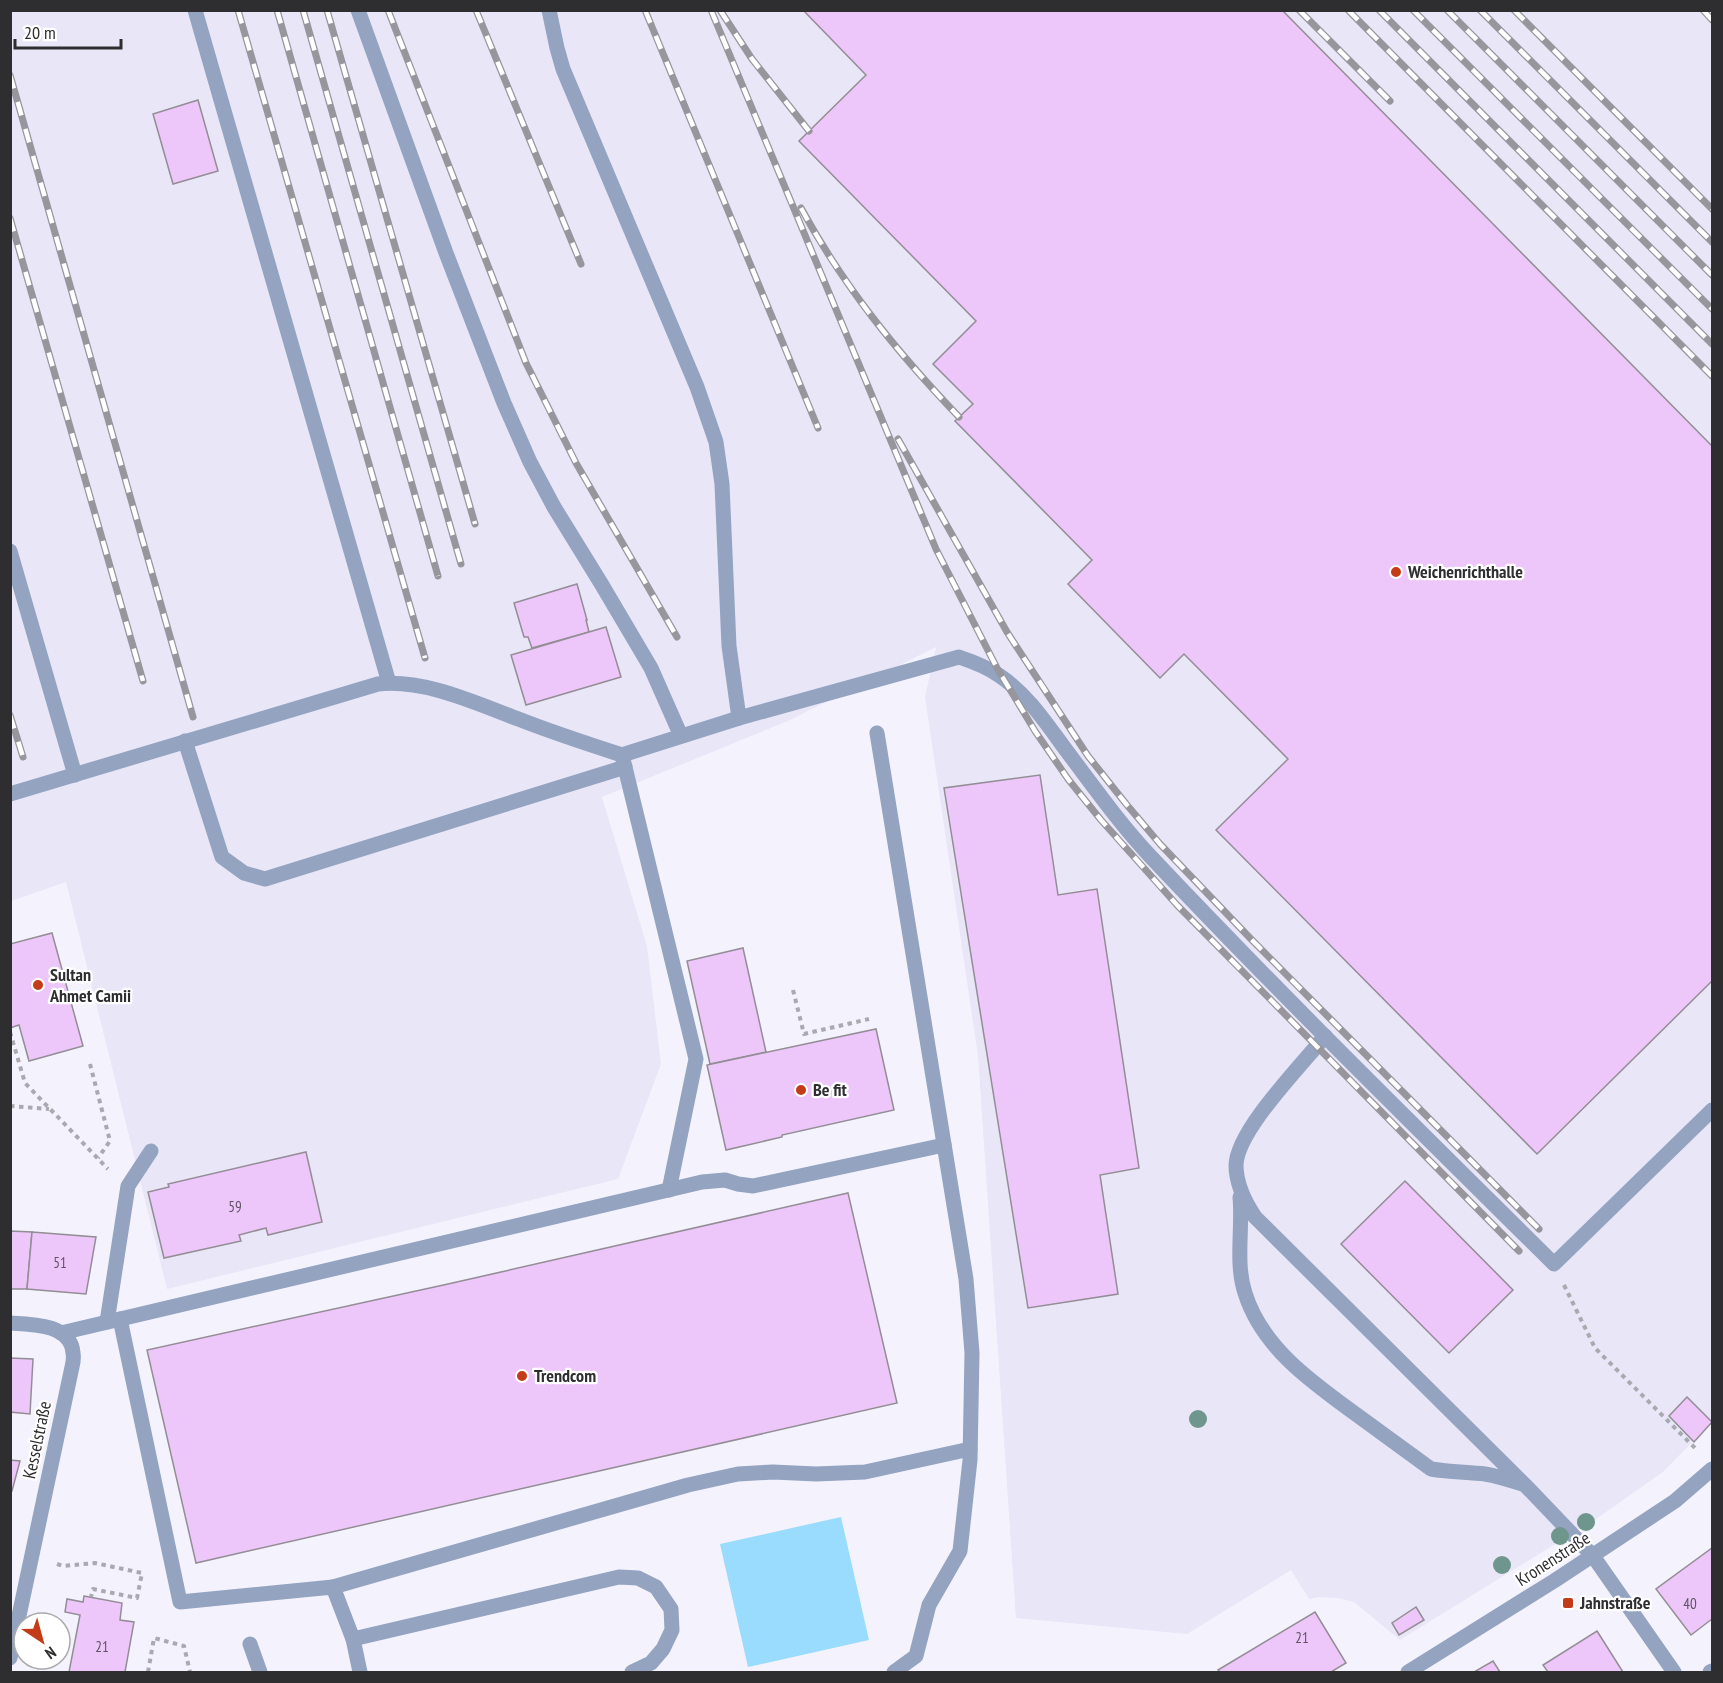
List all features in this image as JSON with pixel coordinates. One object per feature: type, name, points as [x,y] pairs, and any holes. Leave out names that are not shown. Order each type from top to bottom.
[{"type":"street","points":[[195,10],[389,683]]},
{"type":"street","points":[[358,10],[446,253],[504,403],[554,507],[651,668],[681,736]]},
{"type":"street","points":[[541,10],[563,69],[697,387],[716,442],[722,484],[729,646],[739,718]]},
{"type":"street","points":[[549,10],[556,48]]},
{"type":"street","points":[[10,551],[75,775]]},
{"type":"street","points":[[185,741],[222,857],[244,873],[266,879],[623,761],[681,736],[959,657],[985,666],[1002,677],[1031,702],[1088,780],[1146,851],[1210,920],[1554,1264],[1713,1110]]},
{"type":"street","points":[[10,794],[378,684],[389,683],[415,685],[438,691],[563,736],[623,761]]},
{"type":"street","points":[[877,733],[966,1279],[972,1353],[970,1449],[960,1551],[929,1605],[916,1656],[894,1672]]},
{"type":"street","points":[[623,761],[696,1059],[669,1190]]},
{"type":"street","points":[[1325,1036],[1259,1115],[1241,1144],[1236,1164],[1241,1216],[1241,1277],[1245,1294],[1254,1314],[1281,1354],[1317,1387],[1431,1469],[1485,1474],[1525,1485]]},
{"type":"street","points":[[10,1323],[33,1324],[61,1333],[702,1182],[725,1180],[753,1186],[944,1144]]},
{"type":"street","points":[[151,1151],[128,1186],[113,1320],[180,1602],[333,1587],[688,1485],[738,1474],[865,1472],[970,1449]]},
{"type":"street","points":[[1238,1179],[1246,1204],[1255,1217],[1525,1485],[1593,1556],[1674,1672]]},
{"type":"street","name":"Kesselstraße","points":[[10,1658],[72,1368],[74,1353],[70,1342],[61,1333]]},
{"type":"street","name":"Kronenstraße","points":[[1408,1672],[1593,1556],[1675,1501],[1708,1463]]},
{"type":"street","points":[[353,1639],[619,1577],[638,1578],[656,1587],[671,1608],[672,1630],[663,1649],[651,1663],[632,1672]]},
{"type":"street","points":[[333,1587],[353,1639],[360,1672]]},
{"type":"street","points":[[250,1644],[260,1672]]},
{"type":"path","points":[[793,990],[804,1034],[868,1019]]},
{"type":"path","points":[[10,1032],[25,1083],[128,1186]]},
{"type":"path","points":[[90,1064],[110,1141],[98,1158]]},
{"type":"path","points":[[10,1106],[50,1109]]},
{"type":"path","points":[[1554,1264],[1595,1348],[1708,1463]]},
{"type":"path","points":[[32,1559],[63,1566],[95,1563],[142,1573],[137,1598],[93,1589],[91,1597]]},
{"type":"path","points":[[148,1672],[154,1638],[184,1646],[190,1672]]},
{"type":"shaded area","points":[[10,11],[1712,11],[1712,1422],[1663,1472],[1599,1517],[1400,1640],[1354,1602],[1337,1598],[1309,1599],[1291,1570],[1187,1634],[1016,1618],[978,1056],[925,697],[936,647],[788,721],[602,797],[647,946],[661,1064],[618,1179],[167,1289],[66,882],[11,901]]},
{"type":"water","points":[[841,1517],[869,1640],[748,1667],[720,1544]]},
{"type":"building","name":"Weichenrichthalle","points":[[803,10],[1282,10],[1712,446],[1712,981],[1537,1154],[1216,830],[1288,759],[1184,654],[1160,678],[1068,584],[1092,560],[955,421],[973,404],[933,364],[976,321],[799,141],[866,75]]},
{"type":"building","points":[[198,100],[218,171],[173,184],[153,114]]},
{"type":"building","points":[[577,584],[589,632],[532,648],[528,637],[524,637],[514,603]]},
{"type":"building","points":[[606,627],[621,677],[526,705],[511,655]]},
{"type":"building","points":[[1040,775],[1058,895],[1097,889],[1139,1168],[1100,1175],[1118,1294],[1028,1308],[944,788]]},
{"type":"building","name":"Sultan Ahmet Camii","points":[[52,933],[83,1046],[29,1061],[19,1025],[10,1028],[10,944]]},
{"type":"building","points":[[743,948],[766,1052],[710,1064],[687,961]]},
{"type":"building","name":"Be fit","points":[[876,1029],[894,1110],[726,1150],[707,1065]]},
{"type":"building","points":[[306,1152],[322,1222],[268,1235],[266,1228],[239,1235],[241,1241],[164,1258],[148,1192],[169,1187],[168,1184]]},
{"type":"building","points":[[1405,1181],[1513,1290],[1449,1353],[1341,1244]]},
{"type":"building","name":"Trendcom","points":[[848,1193],[897,1403],[196,1563],[147,1350]]},
{"type":"building","points":[[10,1231],[32,1232],[27,1289],[10,1289]]},
{"type":"building","points":[[32,1232],[96,1237],[86,1294],[27,1289]]},
{"type":"building","points":[[10,1358],[33,1359],[30,1414],[10,1412]]},
{"type":"building","points":[[1687,1397],[1712,1422],[1694,1442],[1669,1416]]},
{"type":"building","points":[[10,1460],[20,1461],[12,1491],[10,1491]]},
{"type":"building","points":[[1712,1548],[1712,1619],[1691,1635],[1656,1589]]},
{"type":"building","points":[[84,1596],[122,1603],[120,1620],[134,1622],[125,1672],[69,1672],[72,1671],[72,1656],[80,1615],[65,1611],[67,1599],[83,1602]]},
{"type":"building","points":[[1416,1607],[1424,1620],[1399,1635],[1392,1623]]},
{"type":"building","points":[[1315,1612],[1346,1663],[1331,1672],[1220,1672],[1218,1670]]},
{"type":"building","points":[[1597,1631],[1623,1672],[1548,1672],[1543,1665]]},
{"type":"building","points":[[1493,1661],[1500,1672],[1474,1672]]},
{"type":"railway","points":[[238,10],[425,658]]},
{"type":"railway","points":[[277,10],[438,576]]},
{"type":"railway","points":[[303,10],[461,564]]},
{"type":"railway","points":[[327,10],[475,524]]},
{"type":"railway","points":[[388,10],[526,363],[576,463],[677,637]]},
{"type":"railway","points":[[476,10],[581,264]]},
{"type":"railway","points":[[645,10],[818,428]]},
{"type":"railway","points":[[711,10],[936,549],[997,668],[1035,731],[1068,779],[1101,820],[1177,905],[1519,1251]]},
{"type":"railway","points":[[720,10],[752,59],[809,131]]},
{"type":"railway","points":[[1299,10],[1390,101]]},
{"type":"railway","points":[[1348,10],[1712,376]]},
{"type":"railway","points":[[1379,10],[1712,344]]},
{"type":"railway","points":[[1413,10],[1712,309]]},
{"type":"railway","points":[[1447,10],[1712,275]]},
{"type":"railway","points":[[1480,10],[1712,242]]},
{"type":"railway","points":[[1514,10],[1712,209]]},
{"type":"railway","points":[[1703,10],[1712,20]]},
{"type":"railway","points":[[10,75],[193,717]]},
{"type":"railway","points":[[801,208],[835,265],[873,318],[914,368],[959,417]]},
{"type":"railway","points":[[10,218],[143,681]]},
{"type":"railway","points":[[898,439],[1007,632],[1088,756],[1127,805],[1160,844],[1250,938],[1539,1229]]},
{"type":"railway","points":[[10,715],[23,757]]},
{"type":"place","name":"Weichenrichthalle","points":[[1396,572]]},
{"type":"place","name":"Sultan Ahmet Camii","points":[[38,985]]},
{"type":"place","name":"Be fit","points":[[801,1090]]},
{"type":"place","name":"Trendcom","points":[[522,1376]]},
{"type":"place","name":"Jahnstraße","points":[[1568,1603]]}]
